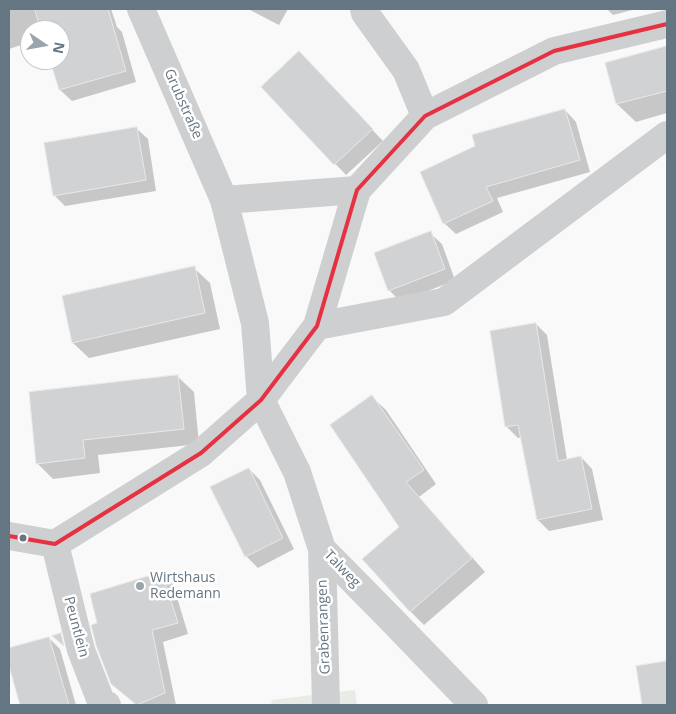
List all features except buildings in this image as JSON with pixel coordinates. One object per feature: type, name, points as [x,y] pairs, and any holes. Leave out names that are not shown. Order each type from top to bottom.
[{"type":"street","name":"Grubstraße","points":[[141,9],[224,200],[255,323],[261,400]]},
{"type":"street","points":[[364,9],[406,70],[425,116]]},
{"type":"street","points":[[9,536],[55,544],[201,453],[261,400],[317,326],[357,190],[425,116],[554,51],[667,24]]},
{"type":"street","points":[[317,326],[444,302],[667,135]]},
{"type":"street","points":[[224,200],[357,190]]},
{"type":"street","name":"Talweg","points":[[261,400],[297,472],[322,549],[474,705]]},
{"type":"street","name":"Peuntlein","points":[[55,544],[81,650],[102,704],[107,705]]},
{"type":"street","name":"Grabenrangen","points":[[322,549],[326,705]]},
{"type":"shaded area","points":[[355,690],[357,705],[271,705],[272,700]]},
{"type":"transit line","points":[[9,536],[55,544],[201,453],[261,400],[317,326],[357,190],[425,116],[554,51],[667,24]]},
{"type":"place","name":"Wirtshaus Redemann","points":[[140,586]]}]
